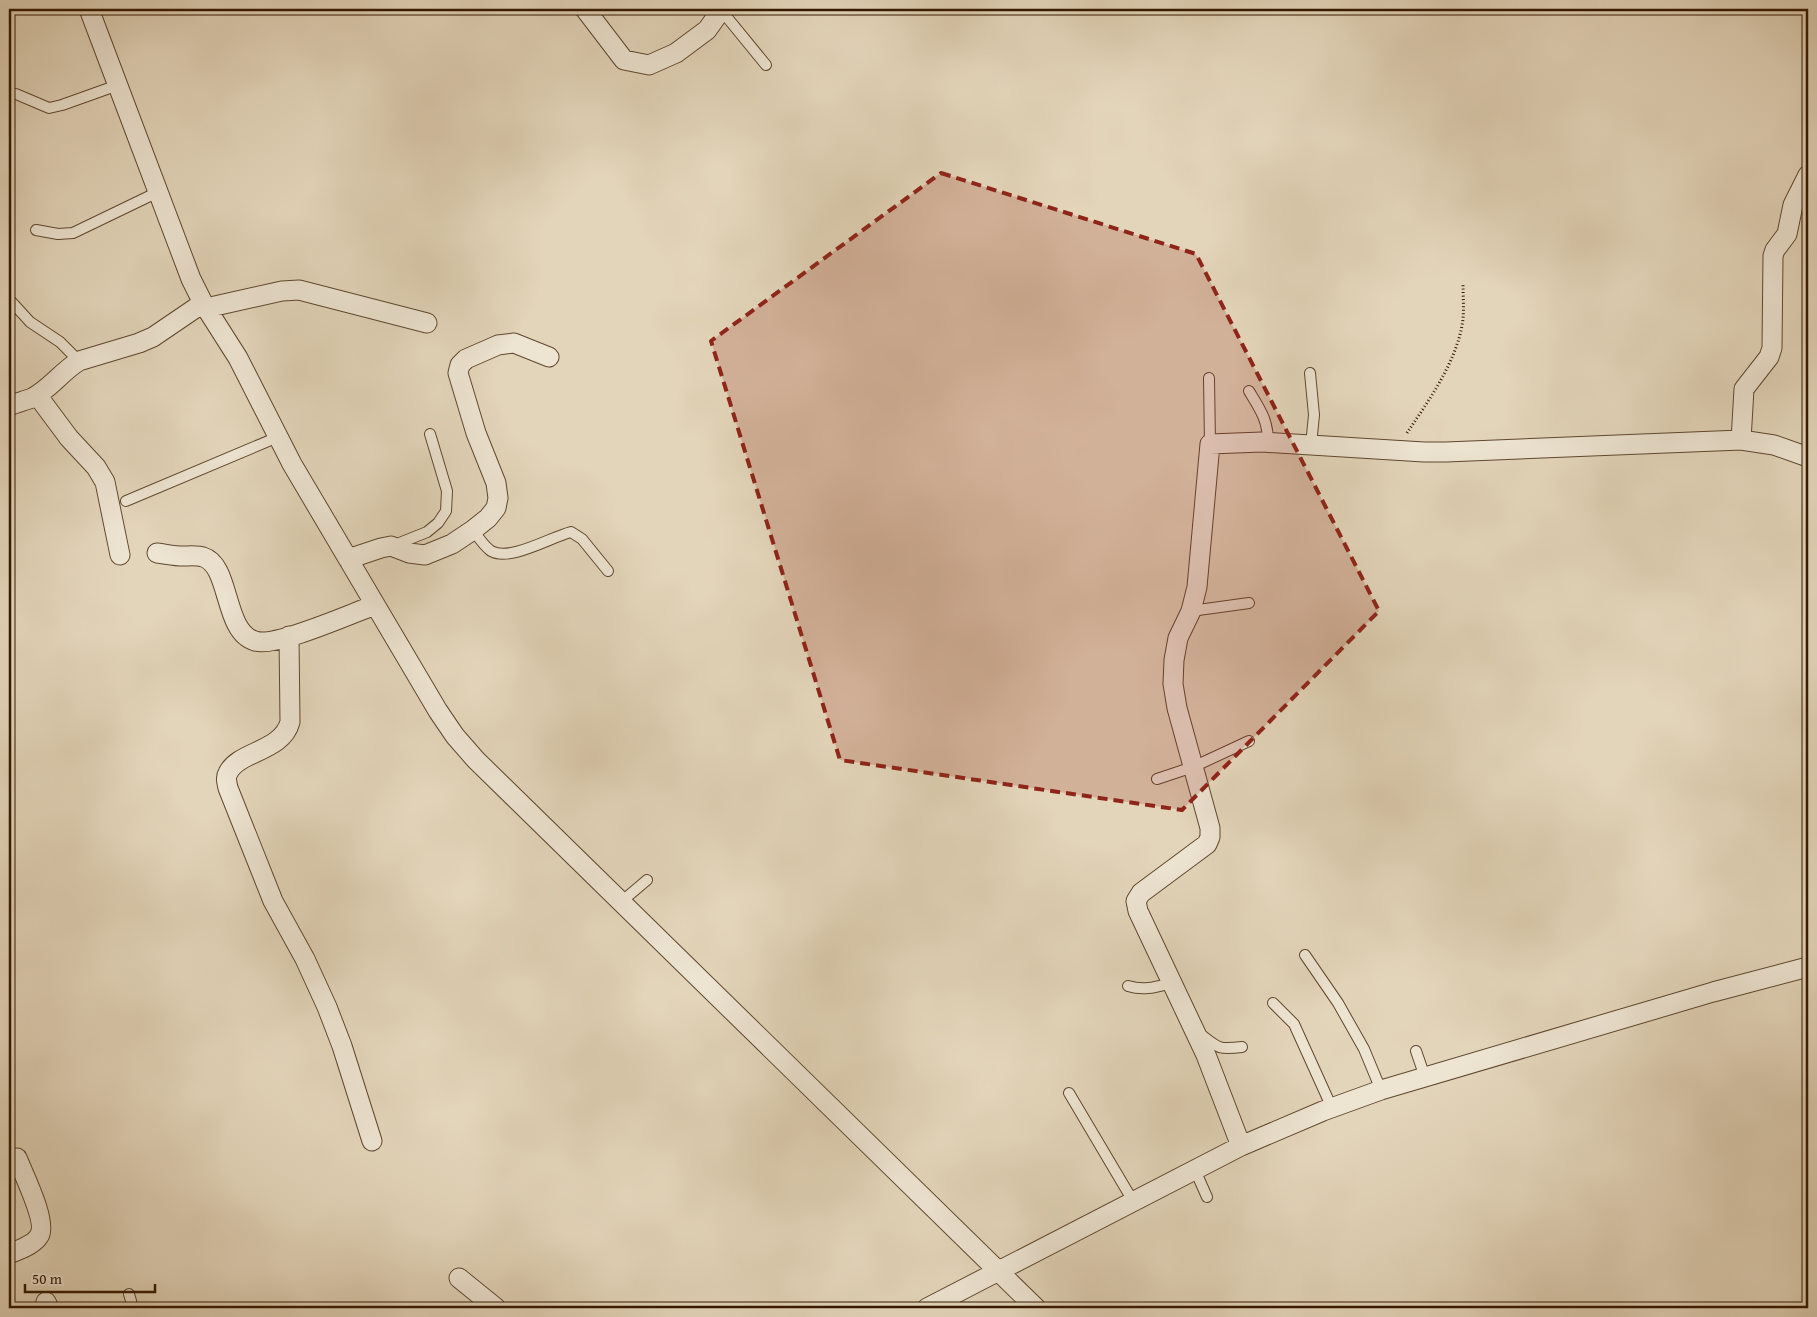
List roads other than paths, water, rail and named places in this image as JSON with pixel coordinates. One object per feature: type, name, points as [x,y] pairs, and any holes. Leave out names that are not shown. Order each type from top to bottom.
[{"type":"street","points":[[89,9],[191,279],[204,305],[238,358],[278,438],[438,712],[476,760],[1036,1308]]},
{"type":"street","points":[[585,9],[624,60],[649,65],[676,53],[707,30],[722,10]]},
{"type":"street","points":[[1741,440],[1744,389],[1769,357],[1772,348],[1773,256],[1775,250],[1787,234],[1793,205],[1808,176]]},
{"type":"street","points":[[9,406],[37,395],[70,366],[79,361],[146,340],[204,305],[282,291],[299,290],[427,323]]},
{"type":"street","points":[[348,559],[391,546],[409,553],[425,555],[452,544],[488,518],[496,508],[498,498],[496,483],[476,433],[458,373],[460,366],[472,356],[498,345],[514,343],[549,357]]},
{"type":"street","points":[[37,395],[70,438],[96,467],[105,482],[120,555]]},
{"type":"street","points":[[1240,1146],[1206,1055],[1138,911],[1136,901],[1141,893],[1206,844],[1210,837],[1210,828],[1177,708],[1173,684],[1174,660],[1178,638],[1191,611],[1197,587],[1210,444],[1268,442],[1446,452],[1741,440],[1774,444],[1808,457]]},
{"type":"street","points":[[157,553],[203,557],[212,562],[222,581],[236,625],[243,635],[255,642],[268,642],[289,636],[375,605]]},
{"type":"street","points":[[289,636],[290,722],[288,731],[281,738],[235,764],[228,771],[226,779],[273,901],[305,959],[327,1007],[342,1046],[372,1141]]},
{"type":"street","points":[[926,1308],[1240,1146],[1332,1108],[1381,1090],[1713,992],[1808,967]]},
{"type":"street","points":[[9,1254],[24,1248],[39,1237],[42,1229],[38,1213],[17,1158]]},
{"type":"street","points":[[459,1278],[496,1308]]},
{"type":"lane","points":[[722,10],[766,65]]},
{"type":"lane","points":[[16,94],[49,108],[62,106],[118,85]]},
{"type":"lane","points":[[36,230],[58,234],[73,233],[158,192]]},
{"type":"lane","points":[[9,299],[30,322],[60,342],[79,361]]},
{"type":"lane","points":[[1310,373],[1314,415],[1311,445]]},
{"type":"lane","points":[[1209,378],[1210,444]]},
{"type":"lane","points":[[1249,391],[1265,416],[1268,442]]},
{"type":"lane","points":[[391,546],[426,532],[438,523],[446,512],[447,491],[430,434]]},
{"type":"lane","points":[[126,501],[278,438]]},
{"type":"lane","points":[[473,530],[489,550],[494,553],[507,555],[571,532],[582,539],[608,570]]},
{"type":"lane","points":[[1191,611],[1249,603]]},
{"type":"lane","points":[[1157,779],[1193,767],[1248,741]]},
{"type":"lane","points":[[621,902],[647,880]]},
{"type":"lane","points":[[1305,955],[1338,1003],[1364,1049],[1381,1090]]},
{"type":"lane","points":[[1128,986],[1147,989],[1172,983]]},
{"type":"lane","points":[[1273,1003],[1294,1024],[1332,1108]]},
{"type":"lane","points":[[1194,1030],[1216,1047],[1225,1049],[1242,1046]]},
{"type":"lane","points":[[1416,1052],[1426,1077]]},
{"type":"lane","points":[[1069,1093],[1133,1201]]},
{"type":"lane","points":[[1195,1170],[1207,1197]]},
{"type":"lane","points":[[129,1294],[134,1308]]}]
